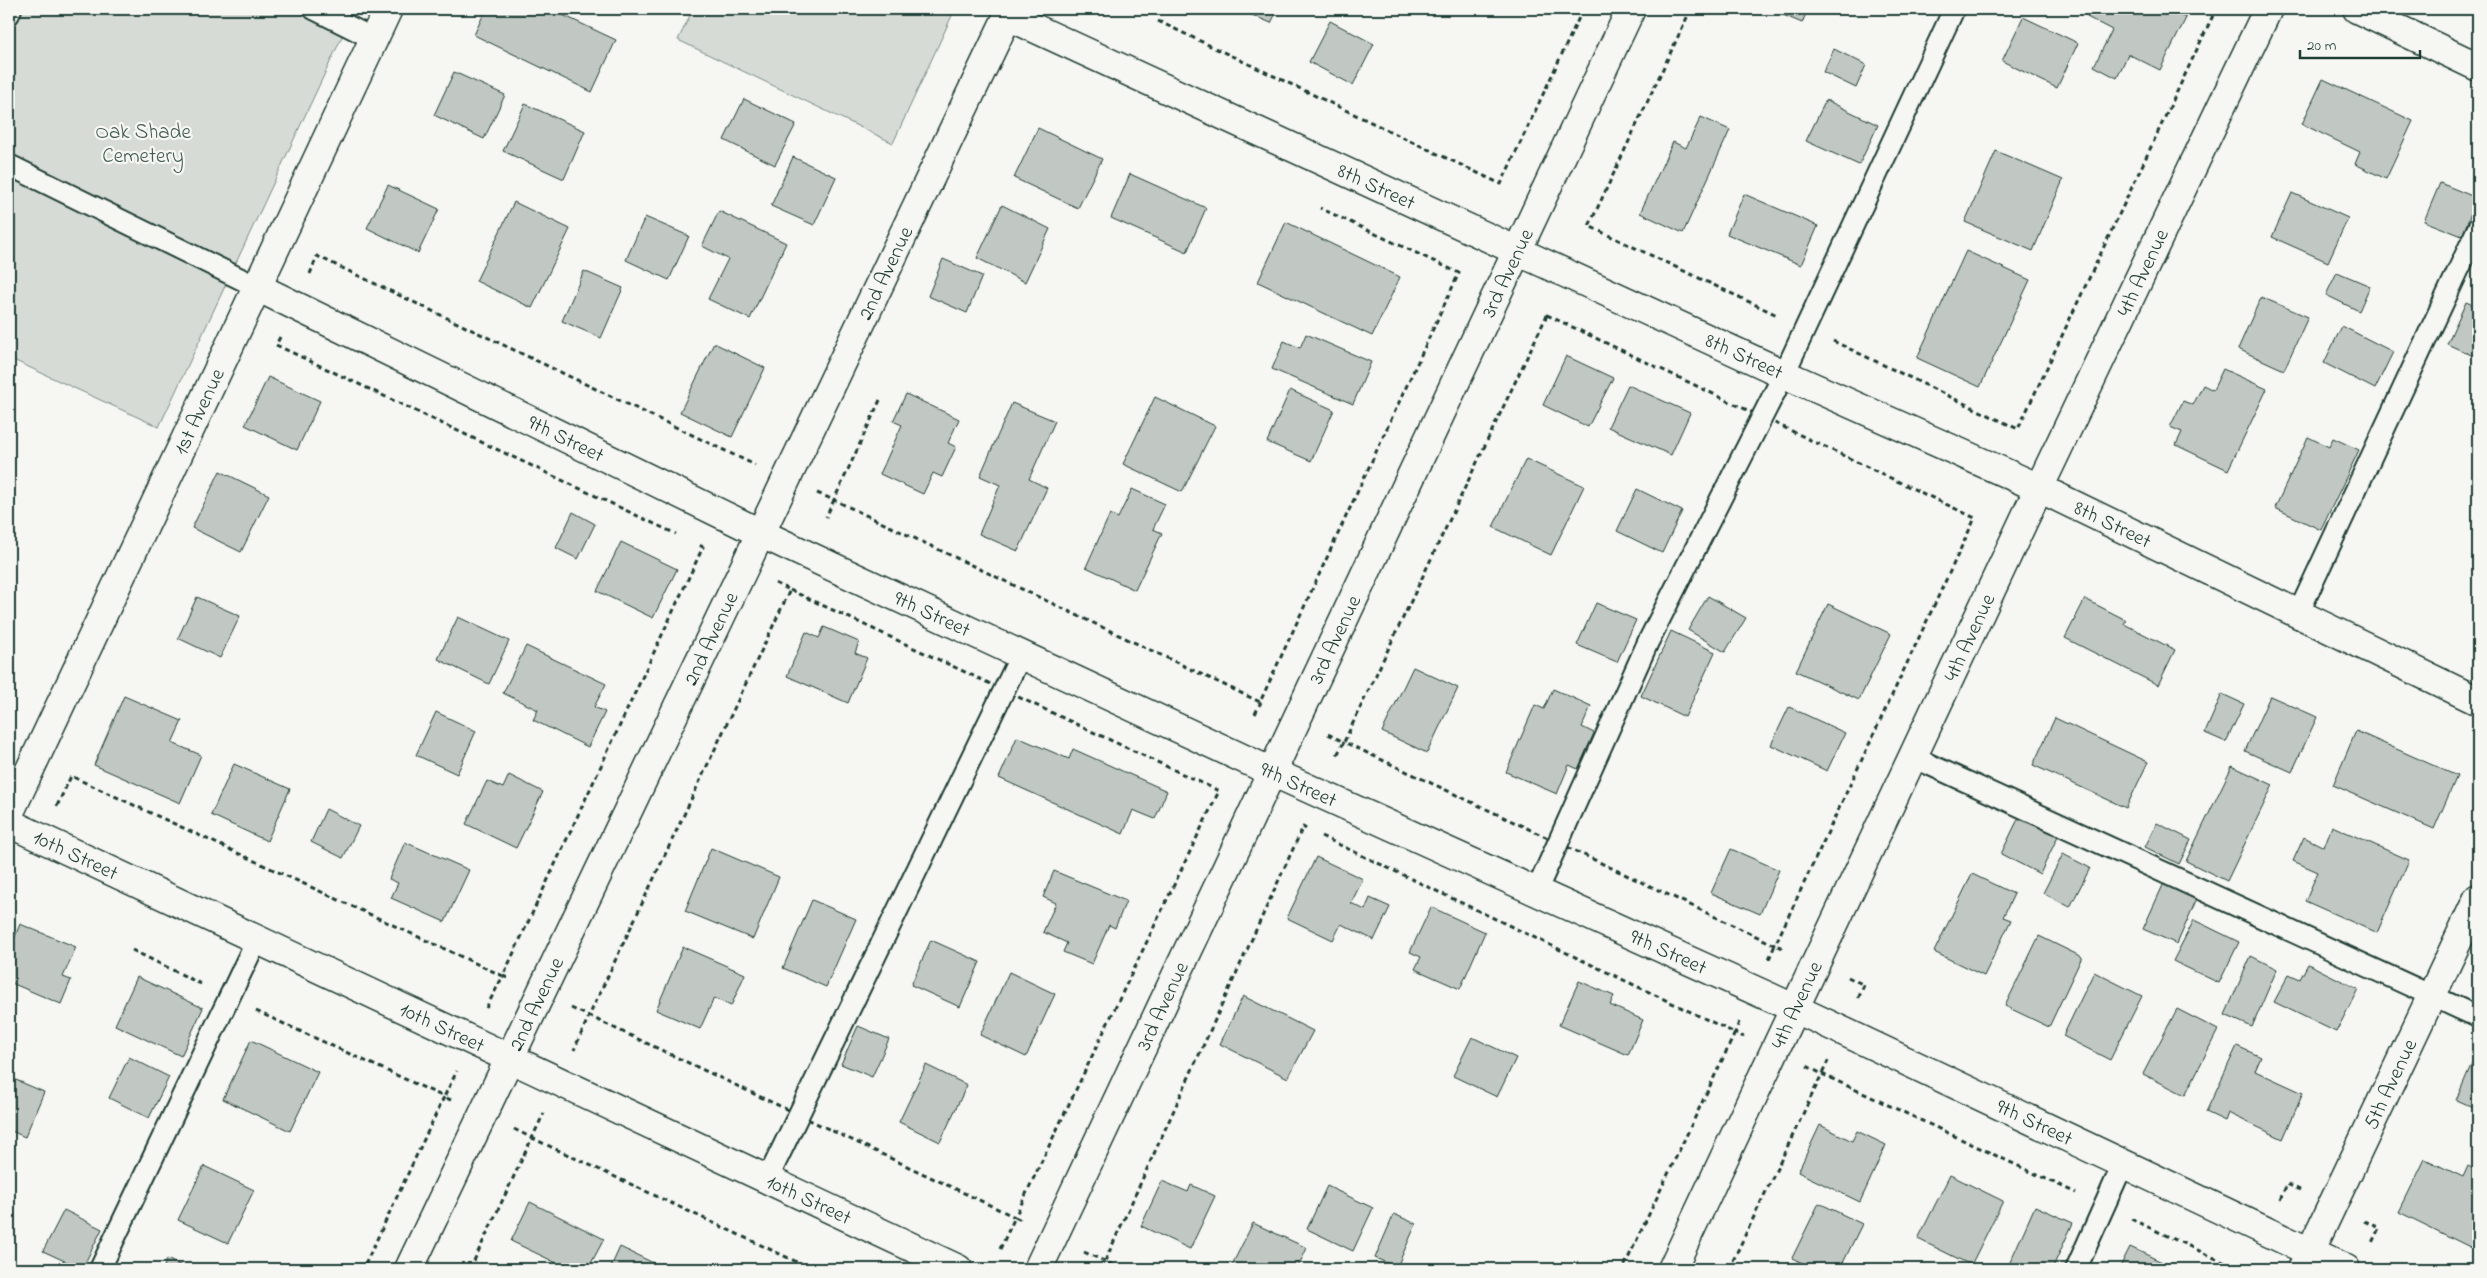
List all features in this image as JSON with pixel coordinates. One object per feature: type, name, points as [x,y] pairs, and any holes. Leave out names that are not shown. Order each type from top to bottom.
[{"type":"street","name":"1st Avenue","points":[[9,814],[388,9]]},
{"type":"street","name":"3rd Avenue","points":[[1038,1269],[1631,9]]},
{"type":"street","name":"4th Avenue","points":[[1672,1269],[1796,1010],[2039,488],[2268,9]]},
{"type":"street","points":[[2357,9],[2478,67]]},
{"type":"street","name":"8th Street","points":[[1010,12],[1784,374],[2039,488],[2478,701]]},
{"type":"street","name":"2nd Avenue","points":[[409,1269],[1010,12]]},
{"type":"street","name":"9th Street","points":[[258,288],[760,533],[1272,772],[1796,1010],[2123,1164],[2306,1261],[2346,1269]]},
{"type":"street","name":"10th Street","points":[[9,823],[958,1269]]},
{"type":"street","name":"5th Avenue","points":[[2306,1261],[2478,898]]},
{"type":"lane","points":[[9,14],[11,9]]},
{"type":"lane","points":[[314,9],[374,39]]},
{"type":"lane","points":[[1536,892],[1648,642],[1784,374],[1954,9]]},
{"type":"lane","points":[[9,165],[258,288]]},
{"type":"lane","points":[[2298,614],[2478,228]]},
{"type":"lane","points":[[767,1180],[1021,655]]},
{"type":"lane","points":[[1913,757],[2478,1017]]},
{"type":"lane","points":[[100,1269],[257,940]]},
{"type":"lane","points":[[2076,1269],[2123,1164]]},
{"type":"path","points":[[1158,21],[1501,184],[1583,9]]},
{"type":"path","points":[[1691,9],[1589,226],[2018,429],[2216,9]]},
{"type":"path","points":[[814,492],[1260,702],[1459,274],[1320,208]]},
{"type":"path","points":[[310,275],[317,256],[758,467]]},
{"type":"path","points":[[284,328],[276,345],[685,538]]},
{"type":"path","points":[[826,517],[880,400]]},
{"type":"path","points":[[41,838],[71,776],[503,976],[703,547],[694,542]]},
{"type":"path","points":[[1328,734],[1344,742],[1336,757]]},
{"type":"path","points":[[1105,1261],[1303,827],[1747,1038]]},
{"type":"path","points":[[1766,966],[1775,945],[1788,951]]},
{"type":"path","points":[[132,950],[229,998],[444,1097],[363,1269]]},
{"type":"path","points":[[1843,975],[1864,985],[1857,1001]]},
{"type":"path","points":[[568,1007],[589,1016],[573,1053]]},
{"type":"path","points":[[1624,1269],[1740,1019]]},
{"type":"path","points":[[1729,1269],[1831,1056]]},
{"type":"path","points":[[1802,1064],[2238,1269]]},
{"type":"path","points":[[470,1269],[544,1112]]},
{"type":"path","points":[[509,1126],[812,1269]]},
{"type":"path","points":[[2277,1207],[2287,1184],[2304,1192]]},
{"type":"path","points":[[1000,1249],[1015,1217],[1028,1223]]},
{"type":"path","points":[[2356,1218],[2379,1228],[2368,1252]]},
{"type":"path","points":[[1084,1252],[1122,1269]]},
{"type":"green space","name":"Oak Shade Cemetery","points":[[9,9],[355,9],[159,427],[9,358]]},
{"type":"green space","points":[[693,9],[955,9],[893,143],[678,40]]},
{"type":"building","points":[[486,9],[550,9],[616,40],[592,92],[474,35]]},
{"type":"building","points":[[1238,9],[1278,9],[1271,23]]},
{"type":"building","points":[[1769,9],[1808,9],[1802,23]]},
{"type":"building","points":[[2091,9],[2167,9],[2186,18],[2160,70],[2128,54],[2117,78],[2094,66],[2112,30],[2087,17]]},
{"type":"building","points":[[2023,17],[2078,43],[2057,88],[2002,61]]},
{"type":"building","points":[[1330,21],[1374,44],[1353,85],[1309,62]]},
{"type":"building","points":[[1834,49],[1866,65],[1856,88],[1823,72]]},
{"type":"building","points":[[454,72],[505,95],[484,139],[434,115]]},
{"type":"building","points":[[2323,79],[2413,121],[2386,179],[2355,164],[2360,152],[2302,124]]},
{"type":"building","points":[[744,99],[796,124],[775,165],[724,140]]},
{"type":"building","points":[[1826,100],[1878,125],[1859,165],[1806,141]]},
{"type":"building","points":[[525,104],[585,131],[564,179],[503,151]]},
{"type":"building","points":[[1701,117],[1730,130],[1683,233],[1640,213],[1673,142],[1686,148]]},
{"type":"building","points":[[1038,128],[1102,159],[1078,208],[1014,178]]},
{"type":"building","points":[[1996,151],[2063,180],[2033,251],[1965,222]]},
{"type":"building","points":[[793,157],[836,177],[814,225],[771,206]]},
{"type":"building","points":[[1130,174],[1206,208],[1187,252],[1111,218]]},
{"type":"building","points":[[2440,183],[2477,198],[2462,236],[2424,221]]},
{"type":"building","points":[[388,185],[439,209],[418,253],[367,228]]},
{"type":"building","points":[[2292,193],[2348,218],[2328,262],[2272,237]]},
{"type":"building","points":[[1744,194],[1818,226],[1801,265],[1727,234]]},
{"type":"building","points":[[514,202],[570,229],[532,308],[476,281]]},
{"type":"building","points":[[1002,205],[1050,229],[1025,282],[977,258]]},
{"type":"building","points":[[719,211],[786,243],[750,319],[708,299],[728,259],[702,246]]},
{"type":"building","points":[[645,217],[689,236],[669,280],[626,260]]},
{"type":"building","points":[[1286,222],[1400,277],[1372,336],[1258,282]]},
{"type":"building","points":[[1966,251],[2030,280],[1980,387],[1917,358]]},
{"type":"building","points":[[943,259],[982,276],[967,313],[928,296]]},
{"type":"building","points":[[584,271],[623,288],[601,338],[562,321]]},
{"type":"building","points":[[2337,272],[2370,286],[2359,311],[2326,295]]},
{"type":"building","points":[[2261,297],[2308,317],[2284,370],[2238,349]]},
{"type":"building","points":[[2466,302],[2478,307],[2478,358],[2447,344]]},
{"type":"building","points":[[2342,326],[2393,352],[2375,389],[2324,363]]},
{"type":"building","points":[[1306,334],[1371,362],[1353,404],[1272,369],[1284,341],[1300,348]]},
{"type":"building","points":[[714,343],[765,368],[732,437],[680,412]]},
{"type":"building","points":[[1566,356],[1613,378],[1588,427],[1543,405]]},
{"type":"building","points":[[2223,369],[2267,389],[2228,470],[2176,445],[2182,432],[2170,427],[2183,401],[2193,405],[2203,385],[2213,390]]},
{"type":"building","points":[[268,377],[320,401],[297,450],[245,425]]},
{"type":"building","points":[[1628,385],[1690,413],[1671,455],[1608,427]]},
{"type":"building","points":[[1290,390],[1334,410],[1311,461],[1267,442]]},
{"type":"building","points":[[906,394],[959,419],[948,443],[956,447],[942,477],[933,473],[923,494],[880,474],[902,425],[893,421]]},
{"type":"building","points":[[1155,397],[1215,426],[1182,492],[1123,464]]},
{"type":"building","points":[[1012,403],[1055,421],[1029,479],[1047,488],[1018,551],[979,534],[1000,485],[980,476]]},
{"type":"building","points":[[2308,437],[2329,447],[2333,438],[2359,450],[2321,530],[2275,508]]},
{"type":"building","points":[[1526,459],[1584,486],[1551,555],[1493,527]]},
{"type":"building","points":[[220,471],[269,495],[241,552],[192,528]]},
{"type":"building","points":[[1132,489],[1165,504],[1153,529],[1162,533],[1135,590],[1086,567],[1110,514],[1118,518]]},
{"type":"building","points":[[1637,489],[1682,511],[1662,553],[1617,531]]},
{"type":"building","points":[[573,512],[595,524],[578,559],[556,548]]},
{"type":"building","points":[[621,542],[677,569],[653,618],[597,591]]},
{"type":"building","points":[[1708,596],[1746,618],[1725,652],[1688,630]]},
{"type":"building","points":[[197,597],[240,616],[220,658],[178,638]]},
{"type":"building","points":[[2085,599],[2126,620],[2124,624],[2175,650],[2158,685],[2065,638]]},
{"type":"building","points":[[1596,603],[1636,620],[1617,662],[1577,645]]},
{"type":"building","points":[[1828,604],[1891,634],[1859,700],[1796,671]]},
{"type":"building","points":[[458,617],[509,641],[489,684],[438,659]]},
{"type":"building","points":[[824,627],[859,642],[855,653],[867,658],[848,703],[787,676],[806,632],[819,638]]},
{"type":"building","points":[[1671,631],[1715,652],[1685,717],[1641,696]]},
{"type":"building","points":[[526,646],[606,684],[594,707],[605,712],[588,747],[533,720],[538,710],[503,693]]},
{"type":"building","points":[[1413,667],[1458,688],[1427,753],[1382,732]]},
{"type":"building","points":[[1553,689],[1591,706],[1582,727],[1594,733],[1578,769],[1569,765],[1557,794],[1506,772],[1535,705],[1544,709]]},
{"type":"building","points":[[2222,694],[2244,704],[2226,742],[2205,733]]},
{"type":"building","points":[[124,696],[182,721],[172,743],[201,755],[180,803],[94,765]]},
{"type":"building","points":[[2270,696],[2317,717],[2292,772],[2245,751]]},
{"type":"building","points":[[1789,707],[1845,733],[1827,771],[1771,745]]},
{"type":"building","points":[[436,712],[476,731],[457,774],[416,755]]},
{"type":"building","points":[[2055,718],[2148,762],[2126,808],[2033,765]]},
{"type":"building","points":[[2356,731],[2457,776],[2434,829],[2333,785]]},
{"type":"building","points":[[1017,737],[1069,759],[1073,749],[1167,791],[1155,819],[1133,810],[1123,834],[999,778]]},
{"type":"building","points":[[234,764],[290,789],[267,841],[211,815]]},
{"type":"building","points":[[2232,766],[2273,785],[2227,881],[2186,861]]},
{"type":"building","points":[[509,775],[543,792],[516,848],[466,824],[487,781],[503,788]]},
{"type":"building","points":[[326,809],[359,826],[343,858],[311,842]]},
{"type":"building","points":[[2019,817],[2058,836],[2040,874],[2001,854]]},
{"type":"building","points":[[2157,823],[2191,840],[2179,864],[2145,847]]},
{"type":"building","points":[[2332,826],[2409,860],[2377,933],[2305,901],[2318,872],[2293,861],[2304,837],[2324,847]]},
{"type":"building","points":[[405,842],[469,870],[445,922],[391,898],[398,883],[389,879]]},
{"type":"building","points":[[711,848],[779,877],[753,939],[685,911]]},
{"type":"building","points":[[1731,849],[1779,870],[1760,914],[1711,893]]},
{"type":"building","points":[[2063,854],[2090,868],[2070,907],[2043,893]]},
{"type":"building","points":[[1316,857],[1363,879],[1351,903],[1365,910],[1370,898],[1390,907],[1374,940],[1341,924],[1333,940],[1287,918]]},
{"type":"building","points":[[1054,871],[1126,901],[1115,928],[1109,925],[1092,964],[1063,952],[1067,943],[1043,932],[1056,903],[1043,897]]},
{"type":"building","points":[[1972,874],[2014,894],[2003,917],[2011,920],[1984,976],[1934,952]]},
{"type":"building","points":[[2164,883],[2197,898],[2177,944],[2143,929]]},
{"type":"building","points":[[812,900],[856,919],[826,987],[783,968]]},
{"type":"building","points":[[1431,907],[1485,932],[1460,989],[1415,969],[1421,957],[1410,952]]},
{"type":"building","points":[[2194,920],[2239,942],[2219,983],[2173,961]]},
{"type":"building","points":[[20,924],[76,947],[63,977],[71,980],[61,1004],[9,982],[9,952]]},
{"type":"building","points":[[2039,936],[2082,957],[2049,1027],[2005,1006]]},
{"type":"building","points":[[931,940],[980,962],[960,1007],[911,985]]},
{"type":"building","points":[[683,947],[745,974],[731,1006],[714,998],[700,1029],[656,1010]]},
{"type":"building","points":[[2251,956],[2277,969],[2252,1027],[2225,1015]]},
{"type":"building","points":[[2308,964],[2358,989],[2336,1032],[2274,1002],[2289,974],[2300,979]]},
{"type":"building","points":[[1009,972],[1055,994],[1026,1057],[980,1035]]},
{"type":"building","points":[[2094,972],[2142,996],[2110,1060],[2063,1036]]},
{"type":"building","points":[[137,977],[203,1008],[181,1056],[115,1025]]},
{"type":"building","points":[[1579,981],[1614,996],[1610,1005],[1643,1020],[1628,1055],[1559,1025]]},
{"type":"building","points":[[1243,996],[1313,1031],[1288,1078],[1220,1044]]},
{"type":"building","points":[[2177,1009],[2218,1030],[2185,1095],[2143,1074]]},
{"type":"building","points":[[858,1026],[889,1039],[872,1077],[841,1064]]},
{"type":"building","points":[[1472,1037],[1516,1058],[1497,1097],[1453,1076]]},
{"type":"building","points":[[251,1040],[318,1072],[290,1131],[223,1099]]},
{"type":"building","points":[[2237,1046],[2261,1057],[2255,1071],[2303,1093],[2283,1139],[2228,1113],[2225,1121],[2206,1112]]},
{"type":"building","points":[[129,1057],[169,1077],[149,1118],[109,1098]]},
{"type":"building","points":[[2472,1063],[2478,1066],[2478,1110],[2456,1100]]},
{"type":"building","points":[[926,1065],[967,1085],[940,1142],[899,1122]]},
{"type":"building","points":[[9,1077],[44,1092],[25,1137],[9,1130]]},
{"type":"building","points":[[1820,1125],[1852,1141],[1857,1131],[1886,1145],[1860,1202],[1798,1172]]},
{"type":"building","points":[[2425,1159],[2463,1177],[2468,1166],[2478,1171],[2478,1251],[2399,1212]]},
{"type":"building","points":[[204,1166],[254,1190],[228,1243],[178,1220]]},
{"type":"building","points":[[1950,1175],[2003,1201],[1971,1265],[1918,1239]]},
{"type":"building","points":[[1162,1181],[1188,1192],[1191,1185],[1215,1196],[1190,1249],[1141,1226]]},
{"type":"building","points":[[1327,1186],[1373,1208],[1353,1251],[1307,1229]]},
{"type":"building","points":[[530,1202],[604,1239],[588,1269],[569,1269],[511,1241]]},
{"type":"building","points":[[1819,1203],[1862,1224],[1840,1269],[1815,1269],[1792,1258]]},
{"type":"building","points":[[2035,1206],[2073,1223],[2052,1269],[2007,1269]]},
{"type":"building","points":[[64,1210],[102,1229],[82,1269],[43,1251]]},
{"type":"building","points":[[1394,1214],[1416,1224],[1397,1267],[1375,1258]]},
{"type":"building","points":[[1253,1223],[1307,1248],[1297,1269],[1230,1269]]},
{"type":"building","points":[[620,1247],[666,1269],[610,1269]]},
{"type":"building","points":[[2130,1247],[2177,1269],[2119,1269]]},
{"type":"building","points":[[167,1259],[188,1269],[163,1269]]}]
